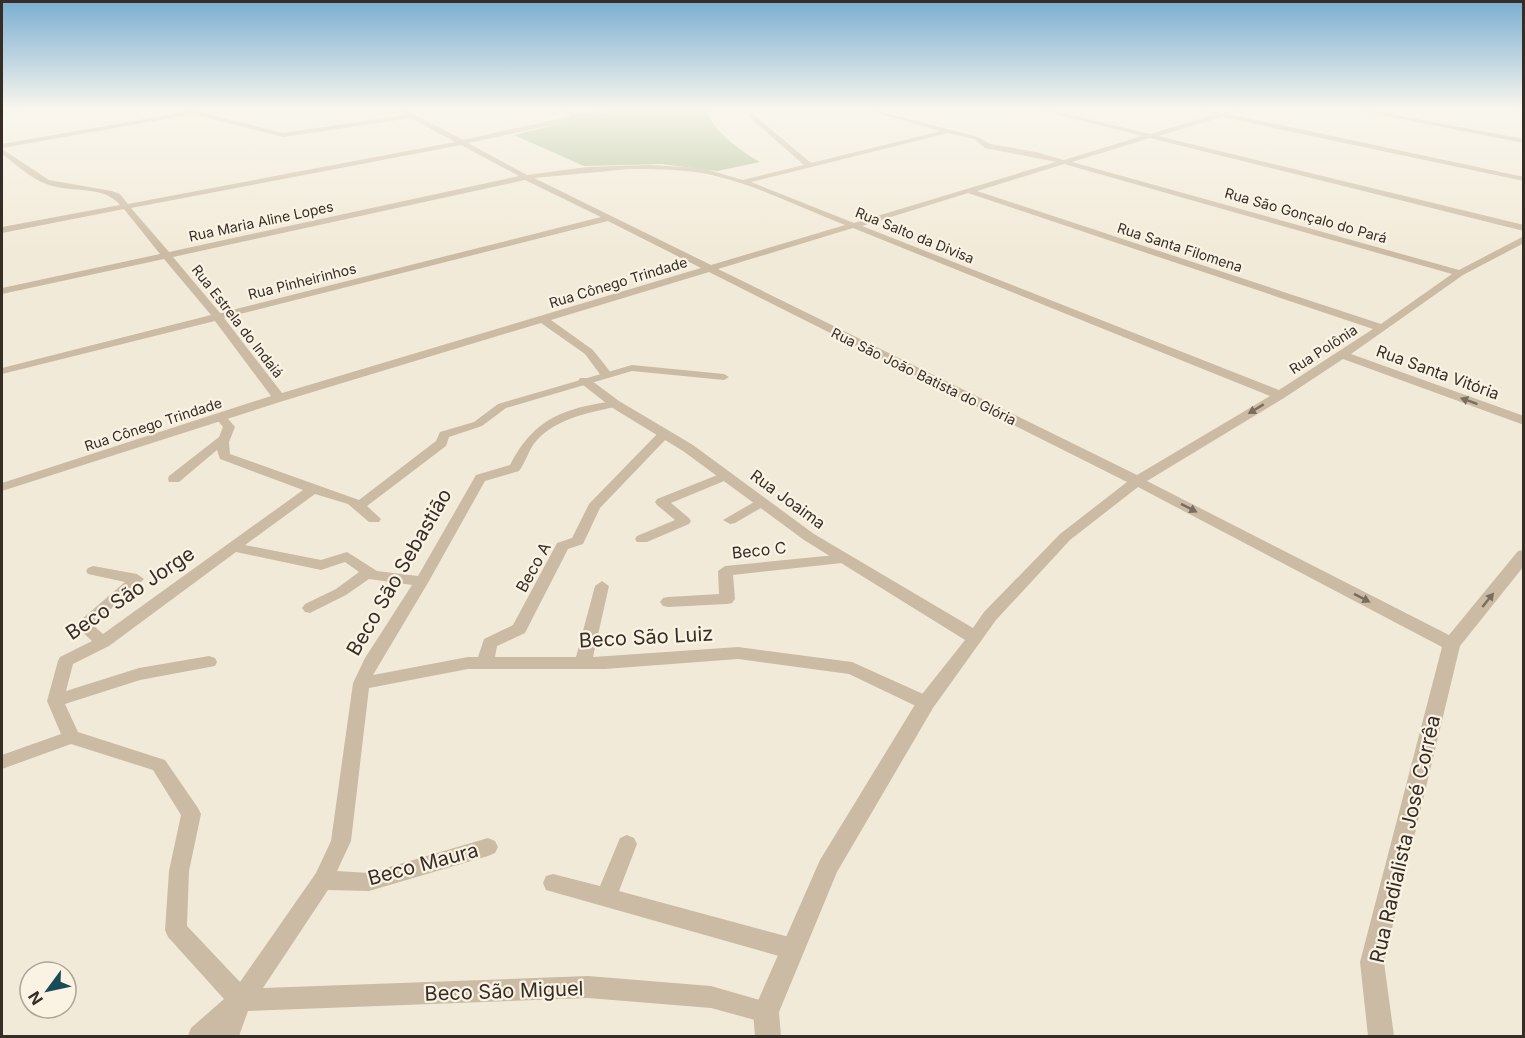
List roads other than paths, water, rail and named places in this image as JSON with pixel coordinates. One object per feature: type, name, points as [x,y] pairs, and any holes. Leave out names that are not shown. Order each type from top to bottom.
[{"type":"street","name":"Rua Estrela do Indaiá","points":[[10,156],[40,178],[55,184],[104,189],[117,196],[217,316],[279,398]]},
{"type":"street","points":[[2,230],[390,156]]},
{"type":"street","name":"Rua São João Batista do Glória","points":[[487,156],[708,269],[1137,481],[1452,644]]},
{"type":"street","points":[[798,156],[810,166]]},
{"type":"street","points":[[743,182],[847,156]]},
{"type":"street","name":"Rua São Gonçalo do Pará","points":[[1045,156],[1460,273]]},
{"type":"street","name":"Rua Cônego Trindade","points":[[2,487],[279,398],[1084,156]]},
{"type":"street","points":[[1234,156],[1524,228]]},
{"type":"street","points":[[1418,156],[1524,179]]},
{"type":"street","name":"Rua Salto da Divisa","points":[[526,177],[577,170],[658,168],[693,169],[743,182],[1280,395]]},
{"type":"street","name":"Rua Maria Aline Lopes","points":[[2,291],[526,177]]},
{"type":"street","name":"Rua Santa Filomena","points":[[969,190],[1382,328]]},
{"type":"street","name":"Rua Pinheirinhos","points":[[2,371],[609,218]]},
{"type":"street","name":"Rua Polônia","points":[[766,1012],[828,867],[926,703],[990,616],[1065,537],[1137,481],[1280,395],[1460,273],[1524,238]]},
{"type":"street","points":[[1506,248],[1524,252]]},
{"type":"street","points":[[543,320],[589,352],[606,374]]},
{"type":"street","name":"Rua Santa Vitória","points":[[1341,354],[1524,421]]},
{"type":"street","name":"Rua Joaima","points":[[584,381],[725,476],[809,537],[976,638]]},
{"type":"street","points":[[1452,644],[1524,555]]},
{"type":"street","name":"Rua Radialista José Corrêa","points":[[1381,1036],[1372,962],[1452,644]]},
{"type":"street","points":[[766,1012],[768,1036]]},
{"type":"lane","points":[[359,506],[442,443],[444,435],[478,424],[502,406],[632,368],[724,377]]},
{"type":"lane","name":"Beco São Sebastião","points":[[228,1036],[241,1000],[322,880],[341,841],[362,683],[371,662],[422,580],[480,478],[515,468],[532,439],[559,420],[589,407],[615,404]]},
{"type":"lane","points":[[221,417],[229,427],[225,438],[224,456],[313,489],[353,501],[374,519]]},
{"type":"lane","name":"Beco A","points":[[485,663],[490,643],[519,630],[562,546],[578,541],[594,507],[664,434]]},
{"type":"lane","points":[[174,480],[225,438]]},
{"type":"lane","points":[[642,539],[684,521],[662,502],[725,476]]},
{"type":"lane","name":"Beco São Jorge","points":[[55,701],[66,661],[103,642],[313,489]]},
{"type":"lane","points":[[730,520],[761,502]]},
{"type":"lane","points":[[233,547],[321,565],[347,557],[373,575],[422,580]]},
{"type":"lane","name":"Beco C","points":[[668,602],[727,599],[725,571],[846,560]]},
{"type":"lane","points":[[93,571],[137,579],[83,625],[103,642]]},
{"type":"lane","points":[[310,608],[341,592],[369,572]]},
{"type":"lane","points":[[582,663],[602,586]]},
{"type":"lane","name":"Beco São Luiz","points":[[362,683],[468,663],[582,663],[738,653],[852,668],[926,703]]},
{"type":"lane","points":[[71,737],[55,701],[139,674],[209,662]]},
{"type":"lane","points":[[2,762],[71,737],[159,765],[191,814],[179,870],[176,930],[241,1000],[200,1036]]},
{"type":"lane","points":[[606,898],[627,844]]},
{"type":"lane","name":"Beco Maura","points":[[322,880],[369,882],[488,847]]},
{"type":"lane","points":[[553,883],[793,948]]},
{"type":"lane","name":"Beco São Miguel","points":[[241,1000],[588,987],[711,997],[766,1012]]}]
